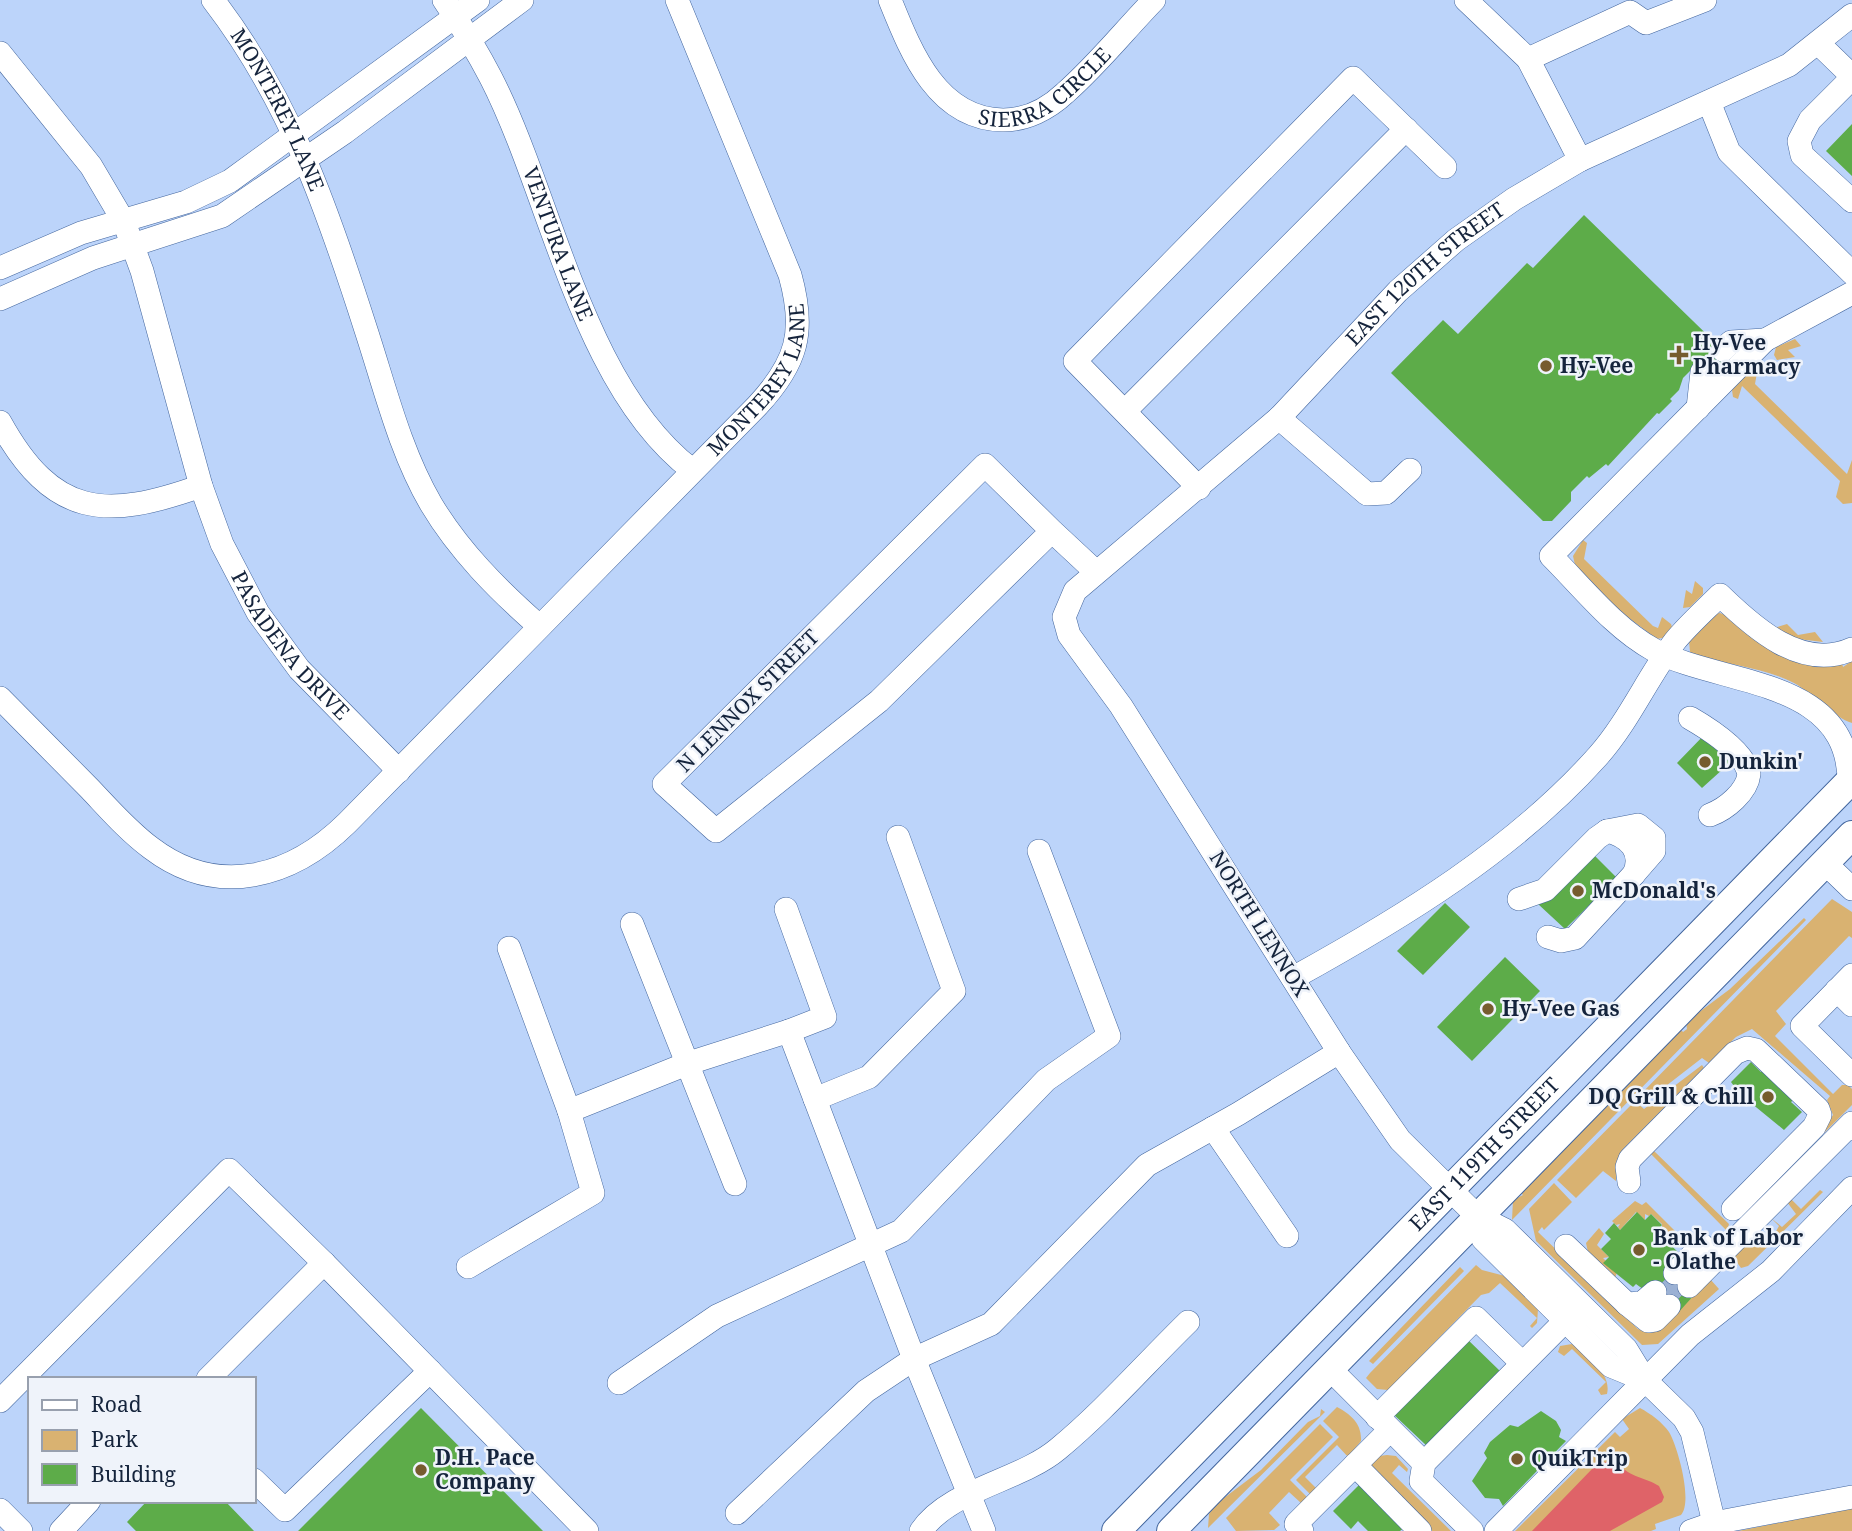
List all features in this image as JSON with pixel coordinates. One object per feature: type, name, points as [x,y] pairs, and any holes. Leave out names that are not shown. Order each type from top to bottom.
[{"type":"main road","name":"EAST 119TH STREET","points":[[1116,1531],[1850,780]]},
{"type":"main road","name":"EAST 119TH STREET","points":[[1183,1527],[1477,1216],[1852,835]]},
{"type":"street","name":"MONTEREY LANE","points":[[213,0],[239,37],[295,134],[306,159],[326,207],[416,474],[431,503],[464,552],[539,626]]},
{"type":"street","points":[[0,268],[80,233],[124,222],[208,193],[295,134],[450,8],[478,0]]},
{"type":"street","points":[[0,299],[58,272],[222,216],[306,159],[522,0]]},
{"type":"street","name":"MONTEREY LANE","points":[[399,771],[771,391],[789,364],[798,336],[799,319],[790,275],[677,0]]},
{"type":"street","name":"SIERRA CIRCLE","points":[[890,0],[917,59],[940,92],[961,110],[987,120],[1016,120],[1036,113],[1064,94],[1154,0]]},
{"type":"street","points":[[1466,0],[1528,60],[1580,160]]},
{"type":"street","points":[[1528,60],[1630,12],[1646,23],[1705,0]]},
{"type":"street","name":"VENTURA LANE","points":[[450,8],[492,79],[586,315],[615,374],[651,432],[667,451],[692,470]]},
{"type":"street","name":"EAST 120TH STREET","points":[[1064,617],[1075,591],[1279,418],[1398,291],[1456,240],[1514,199],[1580,160],[1789,65],[1819,44],[1852,15]]},
{"type":"street","points":[[1819,44],[1852,77],[1810,121],[1799,141],[1802,155],[1852,201]]},
{"type":"street","name":"PASADENA DRIVE","points":[[0,53],[91,166],[124,222],[201,486],[222,544],[258,612],[279,643],[312,682],[399,771]]},
{"type":"street","points":[[1199,488],[1075,361],[1353,78],[1445,167]]},
{"type":"street","points":[[1709,102],[1729,152],[1852,273]]},
{"type":"street","points":[[1125,411],[1406,129]]},
{"type":"street","points":[[1850,780],[1841,728],[1772,686],[1686,666],[1629,634],[1551,556],[1765,340],[1852,293]]},
{"type":"street","points":[[1723,351],[1731,342],[1765,340]]},
{"type":"street","points":[[1698,408],[1702,372],[1705,368]]},
{"type":"street","points":[[1279,418],[1367,494],[1385,493],[1410,471]]},
{"type":"street","points":[[0,422],[18,454],[37,477],[66,496],[92,505],[120,508],[152,503],[201,486]]},
{"type":"street","name":"N LENNOX STREET","points":[[1052,531],[879,701],[716,831],[664,784],[985,465],[1096,572]]},
{"type":"street","points":[[1293,978],[1446,885],[1522,830],[1601,753],[1675,641],[1720,596],[1754,628],[1777,642],[1803,652],[1829,656],[1852,649]]},
{"type":"street","name":"NORTH LENNOX","points":[[1064,617],[1069,635],[1121,706],[1339,1052],[1400,1140],[1477,1216]]},
{"type":"street","points":[[0,698],[150,848],[167,859],[207,873],[248,876],[269,872],[308,856],[325,844],[399,771]]},
{"type":"street","points":[[1690,718],[1708,728],[1743,761],[1749,775],[1744,788],[1723,810],[1710,815]]},
{"type":"street","points":[[1519,899],[1545,890],[1607,831],[1620,834],[1638,853],[1639,864],[1634,874],[1575,938],[1561,941],[1548,937]]},
{"type":"street","points":[[815,1099],[869,1077],[954,991],[898,837]]},
{"type":"street","points":[[619,1383],[717,1316],[901,1231],[1046,1080],[1109,1036],[1039,851]]},
{"type":"street","points":[[1825,863],[1852,889]]},
{"type":"street","points":[[569,1111],[689,1063],[825,1017],[786,909]]},
{"type":"street","points":[[632,923],[735,1184]]},
{"type":"street","points":[[468,1267],[593,1193],[569,1111],[509,948]]},
{"type":"street","points":[[1847,990],[1802,1026],[1852,1075]]},
{"type":"street","points":[[789,1031],[967,1497],[984,1531]]},
{"type":"street","points":[[1629,1182],[1627,1167],[1630,1159],[1735,1053],[1747,1048],[1756,1050],[1818,1109],[1819,1115],[1814,1127],[1732,1209]]},
{"type":"street","points":[[737,1513],[866,1391],[914,1359],[991,1324],[1147,1165],[1339,1052]]},
{"type":"street","points":[[1682,1279],[1852,1123]]},
{"type":"street","points":[[1213,1128],[1287,1236]]},
{"type":"street","points":[[0,1401],[229,1170],[587,1531]]},
{"type":"street","points":[[1496,1531],[1690,1335],[1771,1271],[1852,1188]]},
{"type":"street","points":[[1477,1216],[1483,1239],[1611,1366],[1645,1380]]},
{"type":"street","points":[[1477,1216],[1505,1230],[1626,1349],[1645,1380],[1684,1418],[1692,1432],[1714,1523]]},
{"type":"street","points":[[1566,1246],[1630,1307],[1662,1299]]},
{"type":"street","points":[[210,1377],[324,1264]]},
{"type":"street","points":[[1302,1531],[1296,1524],[1355,1465],[1384,1423],[1476,1318],[1522,1363]]},
{"type":"street","points":[[1472,1531],[1421,1481],[1423,1462],[1565,1321]]},
{"type":"street","points":[[921,1531],[929,1520],[967,1497],[1056,1451],[1188,1322]]},
{"type":"street","points":[[1330,1369],[1423,1462]]},
{"type":"street","points":[[256,1482],[285,1510],[430,1371]]},
{"type":"street","points":[[1355,1465],[1420,1531]]},
{"type":"street","points":[[1691,1531],[1714,1523],[1852,1497]]},
{"type":"street","points":[[61,1531],[87,1503]]},
{"type":"street","points":[[0,1510],[20,1531]]},
{"type":"green space","points":[[1795,339],[1801,346],[1788,350],[1795,357],[1777,360],[1774,355],[1776,347]]},
{"type":"green space","points":[[1758,367],[1755,384],[1847,474],[1852,460],[1852,503],[1843,504],[1836,497],[1840,481],[1742,386],[1738,399],[1733,397],[1732,390],[1753,368]]},
{"type":"green space","points":[[1583,540],[1587,543],[1584,559],[1653,626],[1658,628],[1662,617],[1671,624],[1673,630],[1667,637],[1657,639],[1622,613],[1575,565],[1573,556]]},
{"type":"green space","points":[[1695,581],[1703,588],[1703,594],[1690,607],[1683,608],[1686,590],[1692,594]]},
{"type":"green space","points":[[1720,613],[1842,663],[1843,667],[1852,661],[1852,723],[1838,716],[1794,683],[1758,670],[1695,656],[1690,652],[1689,641],[1714,614]]},
{"type":"green space","points":[[1787,624],[1798,635],[1815,632],[1823,642],[1798,639],[1774,628]]},
{"type":"green space","points":[[1832,899],[1852,912],[1852,938],[1849,936],[1776,1011],[1786,1024],[1775,1036],[1833,1094],[1842,1085],[1848,1085],[1852,1089],[1852,1105],[1801,1156],[1833,1115],[1827,1100],[1830,1096],[1752,1029],[1736,1037],[1709,1063],[1702,1058],[1644,1103],[1638,1097]]},
{"type":"green space","points":[[1804,918],[1806,920],[1512,1220],[1513,1200],[1523,1195],[1521,1193],[1681,1030],[1683,1032],[1687,1029],[1686,1022],[1730,989]]},
{"type":"green space","points":[[1702,1065],[1704,1068],[1623,1149],[1616,1162],[1616,1181],[1603,1171],[1576,1198],[1557,1180],[1635,1101],[1644,1109]]},
{"type":"green space","points":[[1653,1150],[1729,1224],[1727,1231],[1649,1152]]},
{"type":"green space","points":[[1554,1183],[1572,1202],[1544,1230],[1542,1227],[1538,1232],[1638,1329],[1650,1333],[1660,1330],[1710,1279],[1719,1289],[1658,1344],[1642,1345],[1536,1241],[1529,1209]]},
{"type":"green space","points":[[1820,1190],[1823,1192],[1748,1266],[1741,1268],[1733,1257],[1751,1237],[1768,1245],[1779,1226],[1771,1218],[1782,1227],[1796,1214],[1787,1202],[1791,1199],[1801,1209]]},
{"type":"green space","points":[[1635,1201],[1642,1205],[1646,1202],[1679,1235],[1673,1241],[1667,1235],[1664,1238],[1656,1231],[1662,1230],[1662,1224],[1651,1214],[1645,1214],[1645,1220],[1636,1212],[1620,1230],[1620,1224],[1616,1225],[1612,1221]]},
{"type":"green space","points":[[1599,1228],[1604,1234],[1597,1245],[1609,1257],[1603,1258],[1617,1272],[1615,1278],[1588,1252],[1586,1243]]},
{"type":"green space","points":[[1476,1265],[1482,1270],[1505,1276],[1538,1309],[1537,1323],[1532,1328],[1530,1326],[1537,1318],[1500,1283],[1489,1293],[1481,1295],[1388,1390],[1377,1389],[1366,1378]]},
{"type":"green space","points":[[1460,1267],[1464,1271],[1373,1364],[1369,1361]]},
{"type":"green space","points":[[1572,1344],[1602,1372],[1608,1386],[1607,1394],[1601,1395],[1598,1390],[1606,1382],[1572,1349],[1564,1356],[1558,1352],[1560,1346]]},
{"type":"green space","points":[[1337,1407],[1354,1420],[1360,1429],[1361,1441],[1348,1457],[1337,1445],[1305,1477],[1316,1488],[1310,1494],[1296,1480],[1339,1437],[1323,1421]]},
{"type":"green space","points":[[1640,1408],[1663,1425],[1673,1439],[1685,1487],[1681,1515],[1655,1524],[1656,1529],[1651,1531],[1515,1531],[1615,1432],[1620,1437],[1629,1429],[1622,1419]]},
{"type":"green space","points":[[1321,1409],[1325,1412],[1208,1528],[1209,1514],[1216,1504],[1261,1470],[1308,1422],[1320,1416]]},
{"type":"green space","points":[[1320,1424],[1333,1437],[1290,1480],[1307,1497],[1301,1503],[1289,1492],[1269,1513],[1280,1525],[1274,1530],[1236,1531],[1226,1518]]},
{"type":"green space","points":[[1379,1456],[1396,1456],[1408,1469],[1407,1472],[1399,1465],[1392,1473],[1451,1531],[1427,1531],[1370,1464]]},
{"type":"green space","points":[[1852,1508],[1852,1531],[1738,1531]]},
{"type":"shaded area","points":[[1608,1461],[1618,1463],[1633,1474],[1659,1486],[1664,1497],[1662,1502],[1610,1531],[1532,1531],[1593,1468]]},
{"type":"building","points":[[1852,124],[1852,176],[1826,151]]},
{"type":"building","name":"Hy-Vee","points":[[1584,215],[1729,356],[1711,374],[1699,362],[1683,378],[1679,390],[1670,399],[1672,401],[1657,413],[1608,466],[1606,464],[1589,478],[1587,476],[1571,492],[1571,501],[1552,521],[1543,521],[1391,373],[1443,320],[1458,334],[1527,263],[1533,268]]},
{"type":"building","name":"Dunkin'","points":[[1707,732],[1733,760],[1702,788],[1677,763]]},
{"type":"building","name":"McDonald's","points":[[1591,852],[1617,878],[1565,929],[1538,904]]},
{"type":"building","points":[[1445,903],[1470,927],[1423,975],[1397,951]]},
{"type":"building","name":"Hy-Vee Gas","points":[[1505,957],[1540,991],[1472,1061],[1437,1027]]},
{"type":"building","name":"DQ Grill & Chill","points":[[1751,1062],[1761,1072],[1766,1067],[1796,1098],[1791,1102],[1802,1112],[1784,1130],[1751,1103],[1748,1105],[1731,1082]]},
{"type":"building","name":"Bank of Labor - Olathe","points":[[1637,1212],[1645,1220],[1651,1214],[1662,1225],[1656,1231],[1680,1254],[1696,1293],[1677,1314],[1636,1284],[1633,1287],[1603,1263],[1609,1257],[1601,1249],[1611,1239],[1605,1233],[1614,1223],[1620,1230]]},
{"type":"building","points":[[1465,1337],[1501,1372],[1428,1447],[1392,1413]]},
{"type":"building","name":"D.H. Pace Company","points":[[421,1408],[543,1531],[298,1531]]},
{"type":"building","name":"QuikTrip","points":[[1541,1411],[1556,1421],[1561,1430],[1559,1437],[1566,1441],[1503,1506],[1499,1499],[1485,1498],[1472,1481],[1487,1458],[1484,1453],[1490,1442],[1510,1425],[1518,1427]]},
{"type":"building","points":[[1362,1482],[1405,1527],[1400,1531],[1368,1531],[1358,1521],[1351,1529],[1333,1511]]},
{"type":"building","points":[[145,1503],[227,1503],[254,1531],[136,1531],[127,1522]]},
{"type":"tunnel","points":[[1662,1299],[1682,1279]]},
{"type":"place","name":"Hy-Vee Pharmacy","points":[[1679,355]]},
{"type":"place","name":"Hy-Vee","points":[[1546,366]]},
{"type":"place","name":"Dunkin'","points":[[1705,762]]},
{"type":"place","name":"McDonald's","points":[[1578,891]]},
{"type":"place","name":"Hy-Vee Gas","points":[[1488,1009]]},
{"type":"place","name":"DQ Grill & Chill","points":[[1768,1097]]},
{"type":"place","name":"Bank of Labor - Olathe","points":[[1639,1250]]},
{"type":"place","name":"QuikTrip","points":[[1517,1459]]},
{"type":"place","name":"D.H. Pace Company","points":[[421,1470]]}]
